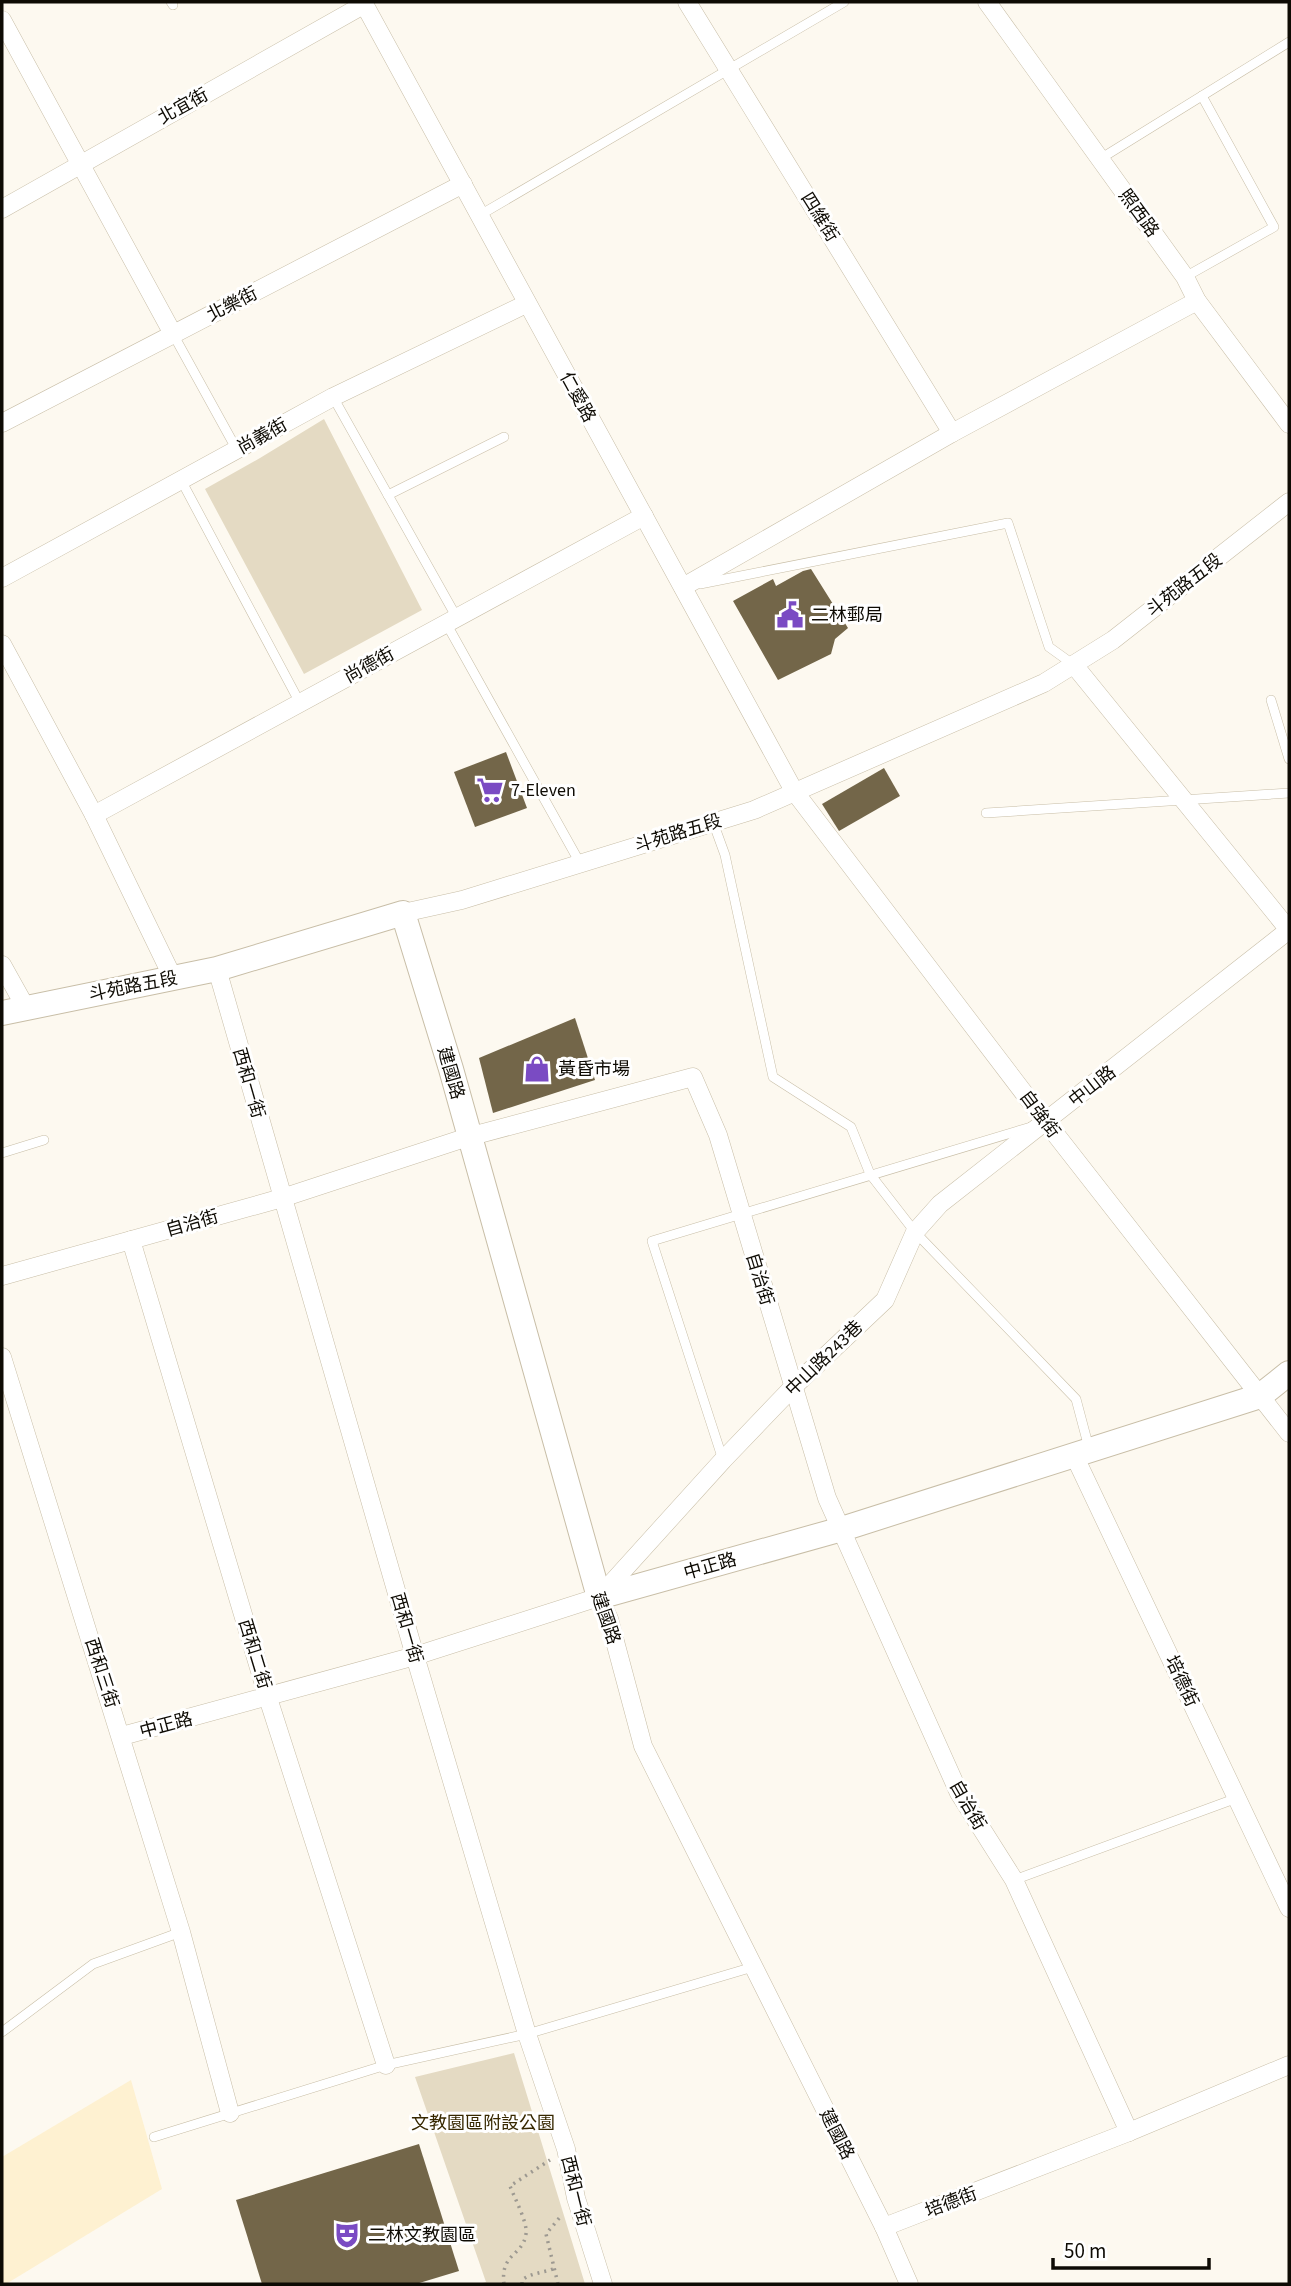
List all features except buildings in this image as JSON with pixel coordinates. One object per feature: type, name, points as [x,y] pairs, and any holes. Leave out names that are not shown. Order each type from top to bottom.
[{"type":"main road","name":"斗苑路五段","points":[[2,1013],[217,969],[404,913]]},
{"type":"main road","name":"建國路","points":[[404,913],[598,1597]]},
{"type":"main road","name":"中正路","points":[[598,1597],[842,1528],[1260,1396],[1289,1373]]},
{"type":"street","name":"四維街","points":[[687,2],[953,433]]},
{"type":"street","name":"照西路","points":[[987,2],[1185,277],[1197,301],[1289,424]]},
{"type":"street","name":"北宜街","points":[[2,209],[364,3]]},
{"type":"street","name":"仁愛路","points":[[364,3],[794,791]]},
{"type":"street","points":[[2,20],[173,334]]},
{"type":"street","name":"北樂街","points":[[2,423],[463,184]]},
{"type":"street","points":[[683,587],[953,433],[1197,301]]},
{"type":"street","name":"尚義街","points":[[2,578],[333,397],[526,304]]},
{"type":"street","name":"斗苑路五段","points":[[404,913],[462,900],[754,810],[1044,683],[1113,640],[1289,502]]},
{"type":"street","name":"尚德街","points":[[94,815],[644,516]]},
{"type":"street","points":[[2,644],[94,815],[173,978]]},
{"type":"street","points":[[1074,665],[1289,930]]},
{"type":"street","name":"自強街","points":[[794,791],[1046,1122],[1289,1433]]},
{"type":"street","name":"中山路","points":[[1046,1122],[1289,930]]},
{"type":"street","points":[[2,965],[26,1007]]},
{"type":"street","name":"西和一街","points":[[217,969],[415,1657],[527,2034],[566,2149],[576,2198],[603,2284]]},
{"type":"street","name":"自治街","points":[[2,1276],[282,1198],[468,1137],[693,1077],[718,1135],[827,1498],[959,1793],[1014,1881],[1129,2133]]},
{"type":"street","name":"中山路243巷","points":[[598,1597],[793,1387],[885,1300],[915,1232],[940,1204],[1046,1122]]},
{"type":"street","name":"西和二街","points":[[131,1240],[268,1698],[386,2064]]},
{"type":"street","name":"西和三街","points":[[2,1357],[122,1736],[181,1932],[230,2113]]},
{"type":"street","name":"培德街","points":[[1082,1452],[1289,1908]]},
{"type":"street","name":"中正路","points":[[122,1736],[415,1657],[598,1597]]},
{"type":"street","name":"建國路","points":[[598,1597],[609,1619],[643,1746],[884,2227],[909,2284]]},
{"type":"street","name":"培德街","points":[[884,2227],[1129,2133],[1289,2066]]},
{"type":"lane","points":[[480,215],[844,2]]},
{"type":"lane","points":[[1100,159],[1288,46]]},
{"type":"lane","points":[[1185,277],[1275,227],[1202,96]]},
{"type":"lane","points":[[173,334],[237,450]]},
{"type":"lane","points":[[333,397],[388,495],[580,863]]},
{"type":"lane","points":[[388,495],[504,437]]},
{"type":"lane","points":[[181,481],[300,703]]},
{"type":"lane","points":[[683,587],[1008,523],[1049,648],[1074,665]]},
{"type":"lane","points":[[1270,700],[1289,759]]},
{"type":"lane","points":[[986,813],[1289,793]]},
{"type":"lane","points":[[713,822],[725,855],[773,1077],[851,1127],[870,1174],[915,1232],[1076,1399],[1082,1452]]},
{"type":"lane","name":"中山路","points":[[723,1460],[652,1241],[1046,1122]]},
{"type":"lane","points":[[2,1153],[44,1140]]},
{"type":"lane","points":[[1014,1881],[1237,1798]]},
{"type":"lane","points":[[2,2032],[93,1964],[181,1932]]},
{"type":"lane","points":[[154,2137],[386,2064],[527,2034],[753,1967]]},
{"type":"path","points":[[504,2284],[503,2273],[507,2260],[526,2237],[526,2229],[510,2186],[566,2149]]},
{"type":"path","points":[[558,2284],[546,2234],[576,2198]]},
{"type":"path","points":[[522,2284],[522,2280],[529,2274],[537,2275],[553,2269]]},
{"type":"shaded area","points":[[131,2080],[162,2189],[2,2284],[2,2157]]},
{"type":"green space","points":[[324,419],[422,610],[304,674],[205,489]]},
{"type":"green space","name":"文教園區附設公園","points":[[514,2053],[585,2284],[479,2284],[486,2282],[415,2077]]},
{"type":"place","name":"二林郵局","points":[[790,615]]},
{"type":"place","name":"7-Eleven","points":[[490,790]]},
{"type":"place","name":"黃昏市場","points":[[537,1069]]},
{"type":"place","name":"二林文教園區","points":[[347,2235]]}]
